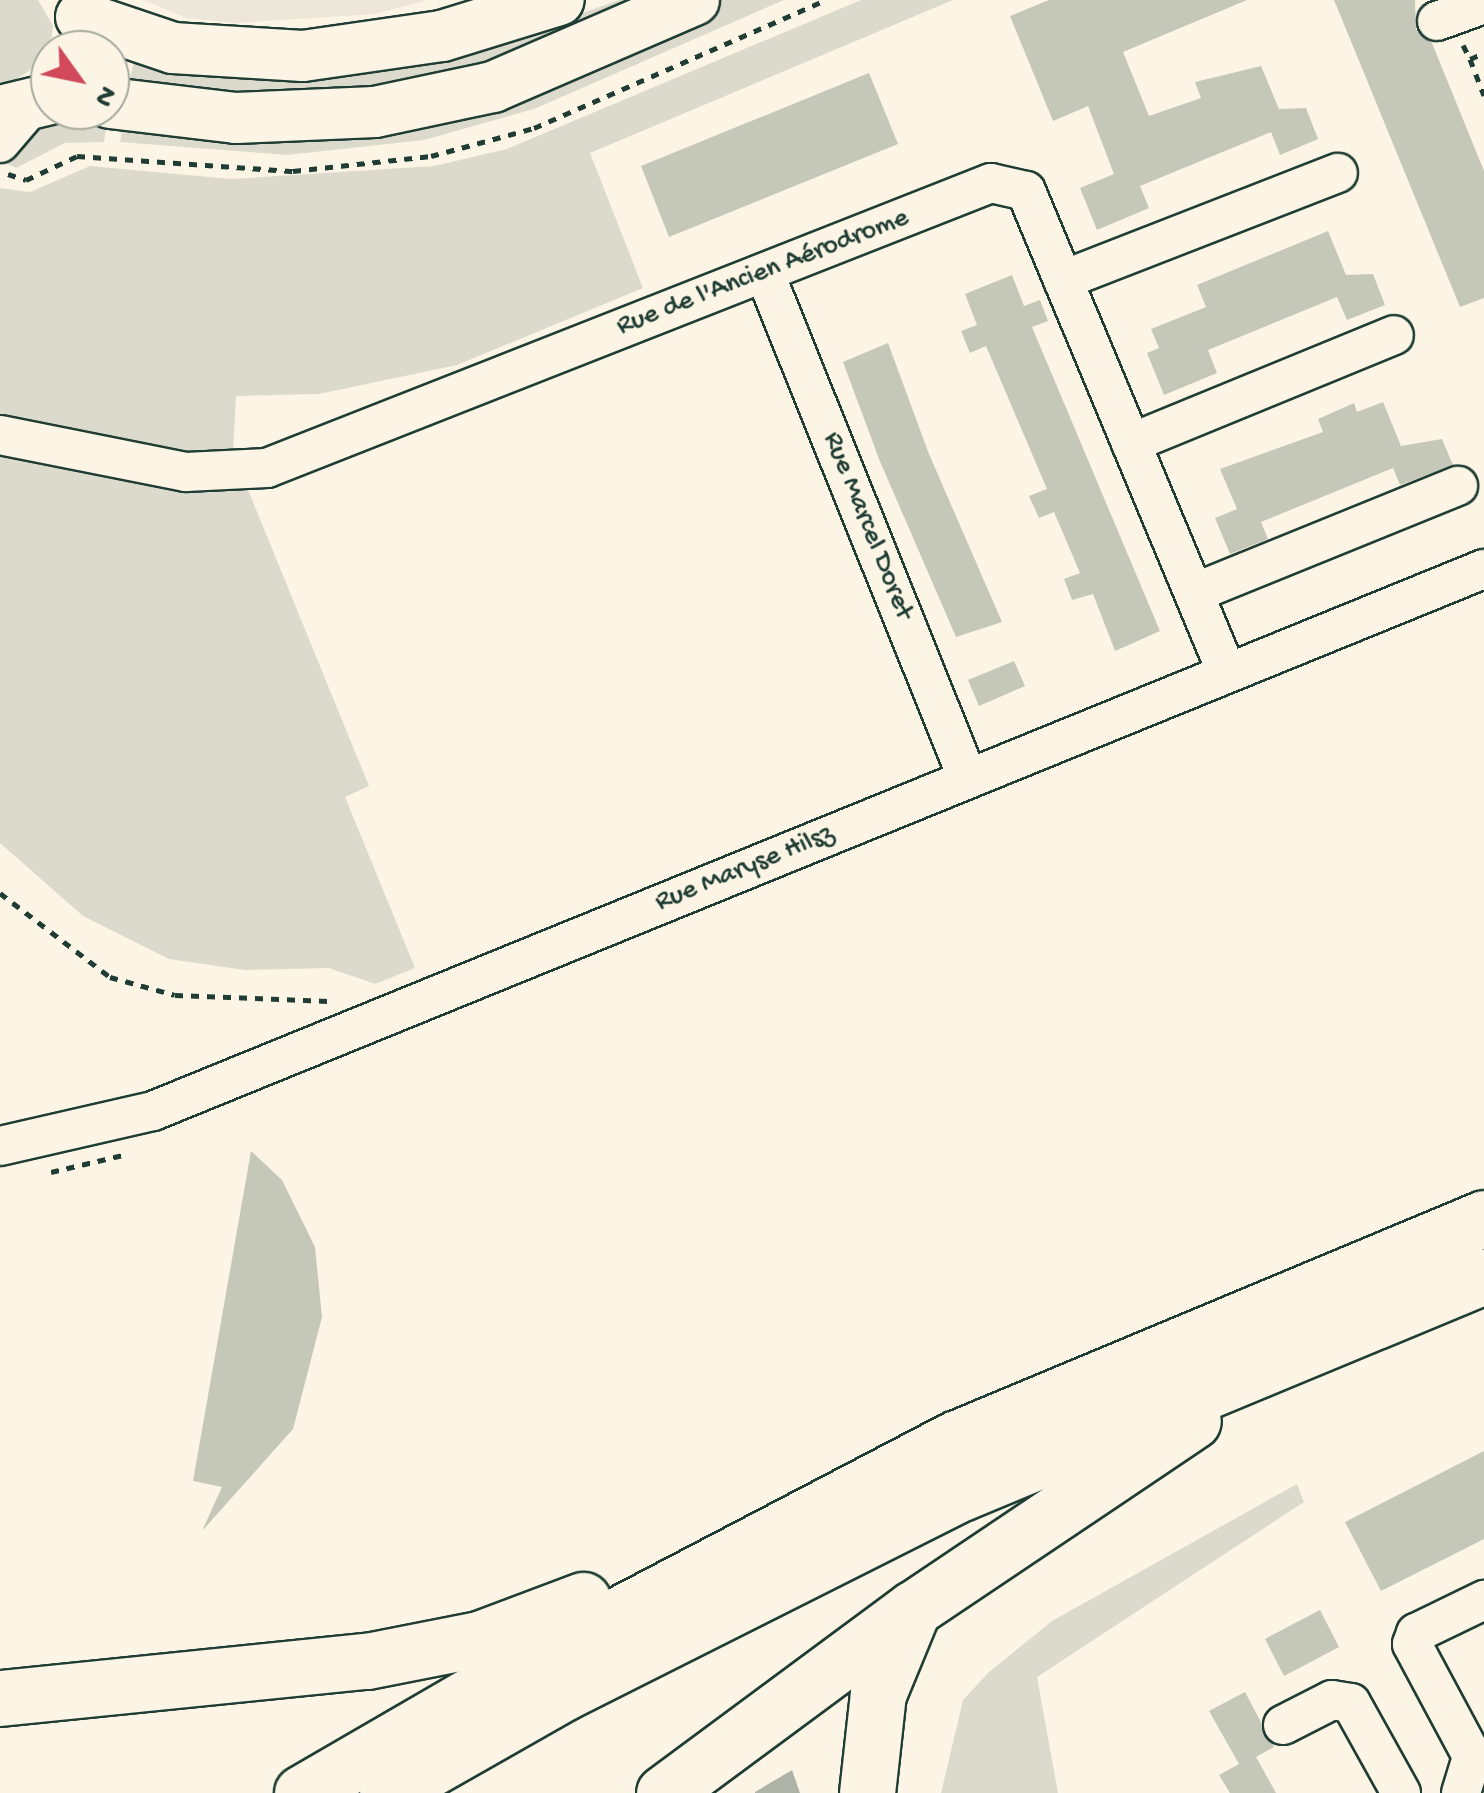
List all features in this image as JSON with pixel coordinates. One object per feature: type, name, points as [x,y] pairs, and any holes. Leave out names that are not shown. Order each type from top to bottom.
[{"type":"highway","points":[[302,1793],[650,1597],[954,1439],[1484,1218]]},
{"type":"highway","points":[[387,1793],[564,1693],[962,1493],[1484,1276]]},
{"type":"highway","points":[[664,1793],[913,1609],[1300,1350]]},
{"type":"highway","points":[[0,1698],[367,1662],[479,1639],[604,1592],[650,1597]]},
{"type":"highway","points":[[867,1793],[878,1694],[913,1609]]},
{"type":"main road","points":[[79,22],[172,48],[303,56],[442,36],[559,0]]},
{"type":"main road","points":[[130,105],[236,118],[375,112],[493,86],[694,0]]},
{"type":"street","points":[[1437,22],[1484,4]]},
{"type":"street","points":[[1063,280],[1338,173]]},
{"type":"street","name":"Rue de l'Ancien Aérodrome","points":[[0,435],[186,472],[267,468],[991,183],[1026,191],[1227,673]]},
{"type":"street","name":"Rue Marcel Doret","points":[[765,274],[968,778]]},
{"type":"street","points":[[1131,443],[1394,334]]},
{"type":"street","points":[[1194,593],[1458,486]]},
{"type":"street","name":"Rue Maryse Hilsz","points":[[0,1146],[152,1112],[1484,569]]},
{"type":"street","points":[[1461,1793],[1472,1756],[1412,1644],[1416,1633],[1484,1600]]},
{"type":"street","points":[[1283,1725],[1332,1700],[1351,1703],[1402,1793]]},
{"type":"path","points":[[1470,60],[1484,94]]},
{"type":"path","points":[[0,893],[110,976],[175,996],[317,994],[345,1010]]},
{"type":"shaded area","points":[[0,0],[38,0],[52,30],[30,30],[30,70],[10,83],[0,82]]},
{"type":"shaded area","points":[[144,0],[428,0],[375,14],[236,23],[186,18]]},
{"type":"shaded area","points":[[619,0],[635,0],[516,56],[422,84],[287,99],[130,83],[134,62],[192,73],[546,26]]},
{"type":"shaded area","points":[[710,0],[784,0],[534,109],[424,140],[287,155],[120,142],[122,130],[130,130],[130,114],[290,126]]},
{"type":"shaded area","points":[[861,0],[953,0],[590,153],[643,288],[457,365],[319,394],[236,396],[233,453],[369,786],[345,797],[415,968],[375,984],[329,968],[245,970],[169,959],[83,916],[0,843],[0,188],[30,192],[90,166],[231,179],[434,166],[507,149]]},
{"type":"shaded area","points":[[39,130],[106,130],[104,142],[65,143],[16,168],[0,160],[8,145]]},
{"type":"shaded area","points":[[1297,1484],[1304,1502],[1037,1677],[1058,1793],[941,1793],[963,1700],[989,1672],[1052,1621]]},
{"type":"shaded area","points":[[792,1770],[800,1793],[755,1793],[755,1792]]},
{"type":"building","points":[[1049,0],[1247,0],[1123,52],[1149,116],[1201,98],[1195,82],[1261,66],[1279,109],[1306,108],[1318,139],[1280,155],[1271,132],[1140,186],[1149,208],[1097,230],[1080,188],[1114,174],[1088,106],[1053,121],[1010,16]]},
{"type":"building","points":[[1334,0],[1415,0],[1416,30],[1432,43],[1484,171],[1484,298],[1460,307]]},
{"type":"building","points":[[869,73],[898,144],[669,237],[641,166]]},
{"type":"building","points":[[1328,231],[1346,275],[1373,274],[1385,305],[1347,320],[1337,297],[1208,350],[1217,373],[1164,395],[1147,353],[1159,348],[1151,329],[1206,307],[1197,285]]},
{"type":"building","points":[[1012,275],[1024,306],[1040,300],[1048,321],[1032,327],[1160,631],[1115,651],[1093,594],[1072,600],[1064,579],[1080,573],[1054,512],[1039,518],[1029,496],[1047,489],[986,346],[970,353],[961,331],[977,325],[965,294]]},
{"type":"building","points":[[888,343],[929,454],[1002,622],[956,637],[879,459],[843,362]]},
{"type":"building","points":[[1383,402],[1401,446],[1442,439],[1453,465],[1400,485],[1393,468],[1261,522],[1268,539],[1230,554],[1215,518],[1237,509],[1220,469],[1323,432],[1318,419],[1354,403],[1357,412]]},
{"type":"building","points":[[1014,661],[1025,686],[979,706],[968,680]]},
{"type":"building","points":[[251,1151],[282,1180],[315,1247],[322,1317],[293,1429],[202,1531],[222,1487],[193,1481]]},
{"type":"building","points":[[1484,1451],[1484,1539],[1381,1591],[1345,1522]]},
{"type":"building","points":[[1320,1610],[1339,1647],[1284,1676],[1265,1639]]},
{"type":"building","points":[[1245,1692],[1274,1747],[1256,1757],[1276,1793],[1230,1793],[1219,1775],[1239,1764],[1209,1711]]}]
